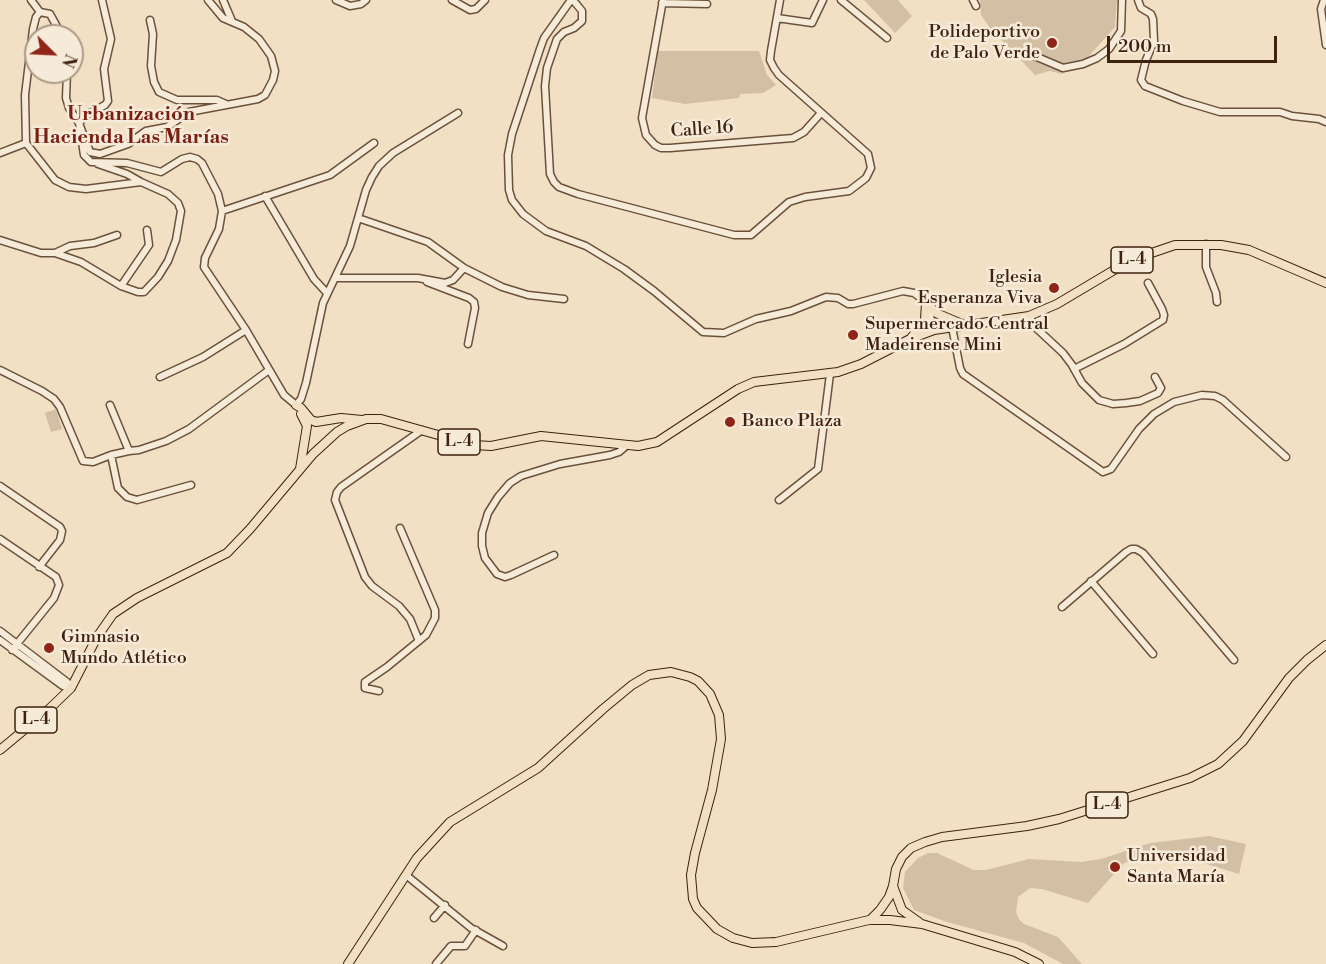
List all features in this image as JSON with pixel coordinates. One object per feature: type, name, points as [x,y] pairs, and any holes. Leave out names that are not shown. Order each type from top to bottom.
[{"type":"main road","name":"L-4","points":[[0,750],[48,711],[70,688],[97,637],[113,614],[137,598],[227,553],[250,530],[299,470],[337,432],[364,420],[381,419],[474,445],[492,446],[541,436],[638,446],[657,442],[738,389],[754,382],[830,374],[861,364],[910,339],[934,330],[1029,316],[1057,304],[1143,254],[1175,245],[1206,244],[1236,247],[1259,253],[1326,283]]},
{"type":"main road","points":[[926,302],[936,313],[963,325]]},
{"type":"main road","points":[[910,339],[925,320],[926,302]]},
{"type":"main road","points":[[296,405],[316,422],[341,418],[364,420]]},
{"type":"main road","points":[[296,405],[307,426],[299,470]]},
{"type":"main road","name":"L-4","points":[[893,886],[896,869],[902,857],[911,848],[924,842],[942,837],[1020,827],[1059,819],[1190,778],[1218,764],[1243,741],[1289,678],[1306,660],[1326,645]]},
{"type":"main road","points":[[348,964],[426,847],[453,820],[538,768],[632,685],[649,675],[671,672],[690,677],[704,687],[715,703],[721,728],[712,790],[695,853],[692,875],[693,899],[703,916],[717,929],[726,935],[752,943],[776,942],[868,920],[890,920],[922,924],[1015,952],[1039,964]]},
{"type":"main road","points":[[868,920],[884,905],[893,886]]},
{"type":"main road","points":[[893,886],[902,910],[922,924]]},
{"type":"street","points":[[31,0],[40,12],[50,14],[55,24]]},
{"type":"street","points":[[79,123],[86,115],[108,101],[104,69],[111,39],[102,0]]},
{"type":"street","points":[[67,84],[66,98],[69,108],[79,123],[90,152],[100,154],[128,144],[146,131],[168,127],[189,111],[258,99],[265,95],[275,71],[271,56],[259,39],[244,27],[217,13],[208,0]]},
{"type":"street","points":[[223,0],[232,22]]},
{"type":"street","points":[[336,0],[350,6],[361,4],[366,0]]},
{"type":"street","points":[[452,0],[470,10],[476,9],[485,0]]},
{"type":"street","points":[[780,0],[771,51],[774,68],[820,113],[868,154],[871,168],[866,178],[849,191],[805,197],[789,202],[751,235],[734,235],[559,187],[550,174],[545,86],[547,68],[557,39],[582,21],[582,11],[572,0],[544,38],[512,134],[508,155],[509,190],[517,208],[529,220],[546,231],[586,246],[624,269],[703,332],[724,333],[756,319],[791,311],[826,297],[838,298],[854,304],[895,292],[909,291],[926,302],[934,330]]},
{"type":"street","points":[[777,18],[812,22],[823,0]]},
{"type":"street","points":[[842,0],[886,38]]},
{"type":"street","points":[[1030,54],[1063,68],[1083,64],[1102,55],[1121,31],[1122,0]]},
{"type":"street","points":[[1138,0],[1141,8],[1151,14],[1153,19],[1154,41],[1141,80],[1145,86],[1220,112],[1280,112],[1326,122]]},
{"type":"street","points":[[1324,0],[1321,9],[1326,45]]},
{"type":"street","points":[[662,1],[707,4]]},
{"type":"street","name":"Calle 16","points":[[662,1],[642,118],[646,135],[655,145],[670,148],[793,138],[804,132],[820,113]]},
{"type":"street","points":[[40,12],[33,29],[25,95],[26,143],[55,180],[69,187],[86,189],[141,182]]},
{"type":"street","points":[[150,20],[153,34],[151,66],[154,82],[159,92],[177,100],[217,100],[227,104]]},
{"type":"street","points":[[91,162],[127,163],[161,172],[168,170],[182,159],[190,157],[202,163],[218,194],[222,211],[219,229],[205,258],[204,267],[246,330],[284,395],[296,405],[301,399],[306,383],[326,292],[336,278],[350,246],[366,190],[379,166],[393,153],[458,113]]},
{"type":"street","points":[[0,240],[41,253],[55,253],[81,262],[121,286],[138,292],[144,292],[158,277],[168,261],[181,220],[178,203],[168,194],[127,174],[91,162],[84,155],[79,123]]},
{"type":"street","points":[[0,153],[26,143]]},
{"type":"street","points":[[222,211],[330,175],[374,143]]},
{"type":"street","points":[[265,196],[314,279],[326,292]]},
{"type":"street","points":[[358,219],[428,242],[464,268],[502,287],[528,296],[564,299]]},
{"type":"street","points":[[121,286],[149,245],[147,230]]},
{"type":"street","points":[[55,253],[70,246],[94,243],[117,235]]},
{"type":"street","points":[[1206,244],[1206,267],[1217,302]]},
{"type":"street","points":[[336,278],[415,278],[445,283],[453,280],[464,268]]},
{"type":"street","points":[[415,278],[474,302],[475,308],[468,344]]},
{"type":"street","points":[[1074,369],[1124,344],[1163,320],[1162,309],[1148,283]]},
{"type":"street","points":[[1029,316],[1035,327],[1064,353],[1082,383],[1099,400],[1113,404],[1140,401],[1158,393],[1161,388],[1155,377]]},
{"type":"street","points":[[952,327],[963,374],[1102,472],[1111,469],[1139,429],[1154,414],[1174,402],[1202,395],[1215,396],[1223,400],[1286,457]]},
{"type":"street","points":[[160,376],[203,357],[246,330]]},
{"type":"street","points":[[0,370],[54,399],[60,407],[83,461],[93,462],[165,441],[189,429],[269,370]]},
{"type":"street","points":[[779,500],[818,469],[830,374]]},
{"type":"street","points":[[110,405],[129,451]]},
{"type":"street","points":[[419,640],[410,620],[399,606],[372,586],[365,577],[335,500],[340,487],[422,430]]},
{"type":"street","points":[[554,555],[505,577],[497,574],[485,558],[482,540],[488,513],[498,497],[510,483],[521,476],[560,464],[610,455],[619,452],[627,445]]},
{"type":"street","points":[[111,455],[118,488],[133,500],[190,485]]},
{"type":"street","points":[[0,486],[60,527],[62,531],[60,540],[39,567]]},
{"type":"street","points":[[379,691],[365,688],[365,682],[419,640],[432,626],[435,618],[435,610],[400,528]]},
{"type":"street","points":[[0,539],[56,578],[59,585],[57,592],[15,647]]},
{"type":"street","points":[[1062,607],[1126,552],[1136,549],[1143,553],[1234,660]]},
{"type":"street","points":[[1091,581],[1153,654]]},
{"type":"street","points":[[0,631],[15,647]]},
{"type":"street","points":[[0,640],[15,647],[66,682],[70,688]]},
{"type":"street","points":[[406,875],[476,930],[503,946]]},
{"type":"street","points":[[434,918],[445,905]]},
{"type":"street","points":[[436,964],[451,946],[465,946],[476,930]]},
{"type":"shaded area","points":[[864,0],[898,0],[912,16],[895,33]]},
{"type":"shaded area","name":"Polideportivo de Palo Verde","points":[[980,0],[1117,0],[1115,27],[1088,57],[1062,74],[1050,71],[1035,75],[991,29],[981,15]]},
{"type":"shaded area","points":[[658,51],[759,51],[767,75],[776,85],[763,93],[740,94],[739,98],[685,104],[652,98]]},
{"type":"shaded area","points":[[56,409],[62,429],[51,432],[45,413]]},
{"type":"shaded area","points":[[1209,836],[1246,844],[1239,874],[1177,855],[1155,853],[1137,856],[1123,864],[1088,903],[1042,889],[1030,888],[1018,897],[1016,912],[1019,919],[1024,924],[1058,937],[1082,964],[1063,964],[1024,943],[947,922],[914,910],[903,888],[905,872],[918,858],[928,853],[937,853],[974,870],[986,870],[1029,859],[1081,862],[1101,859],[1150,843]]},
{"type":"place","name":"Polideportivo de Palo Verde","points":[[1052,43]]},
{"type":"place","name":"Iglesia Esperanza Viva","points":[[1054,288]]},
{"type":"place","name":"Supermercado Central Madeirense Mini","points":[[853,335]]},
{"type":"place","name":"Banco Plaza","points":[[730,422]]},
{"type":"place","name":"Gimnasio Mundo Atlético","points":[[49,648]]},
{"type":"place","name":"Universidad Santa María","points":[[1115,867]]},
{"type":"district","name":"Urbanización Hacienda Las Marías","points":[[131,126]]}]
